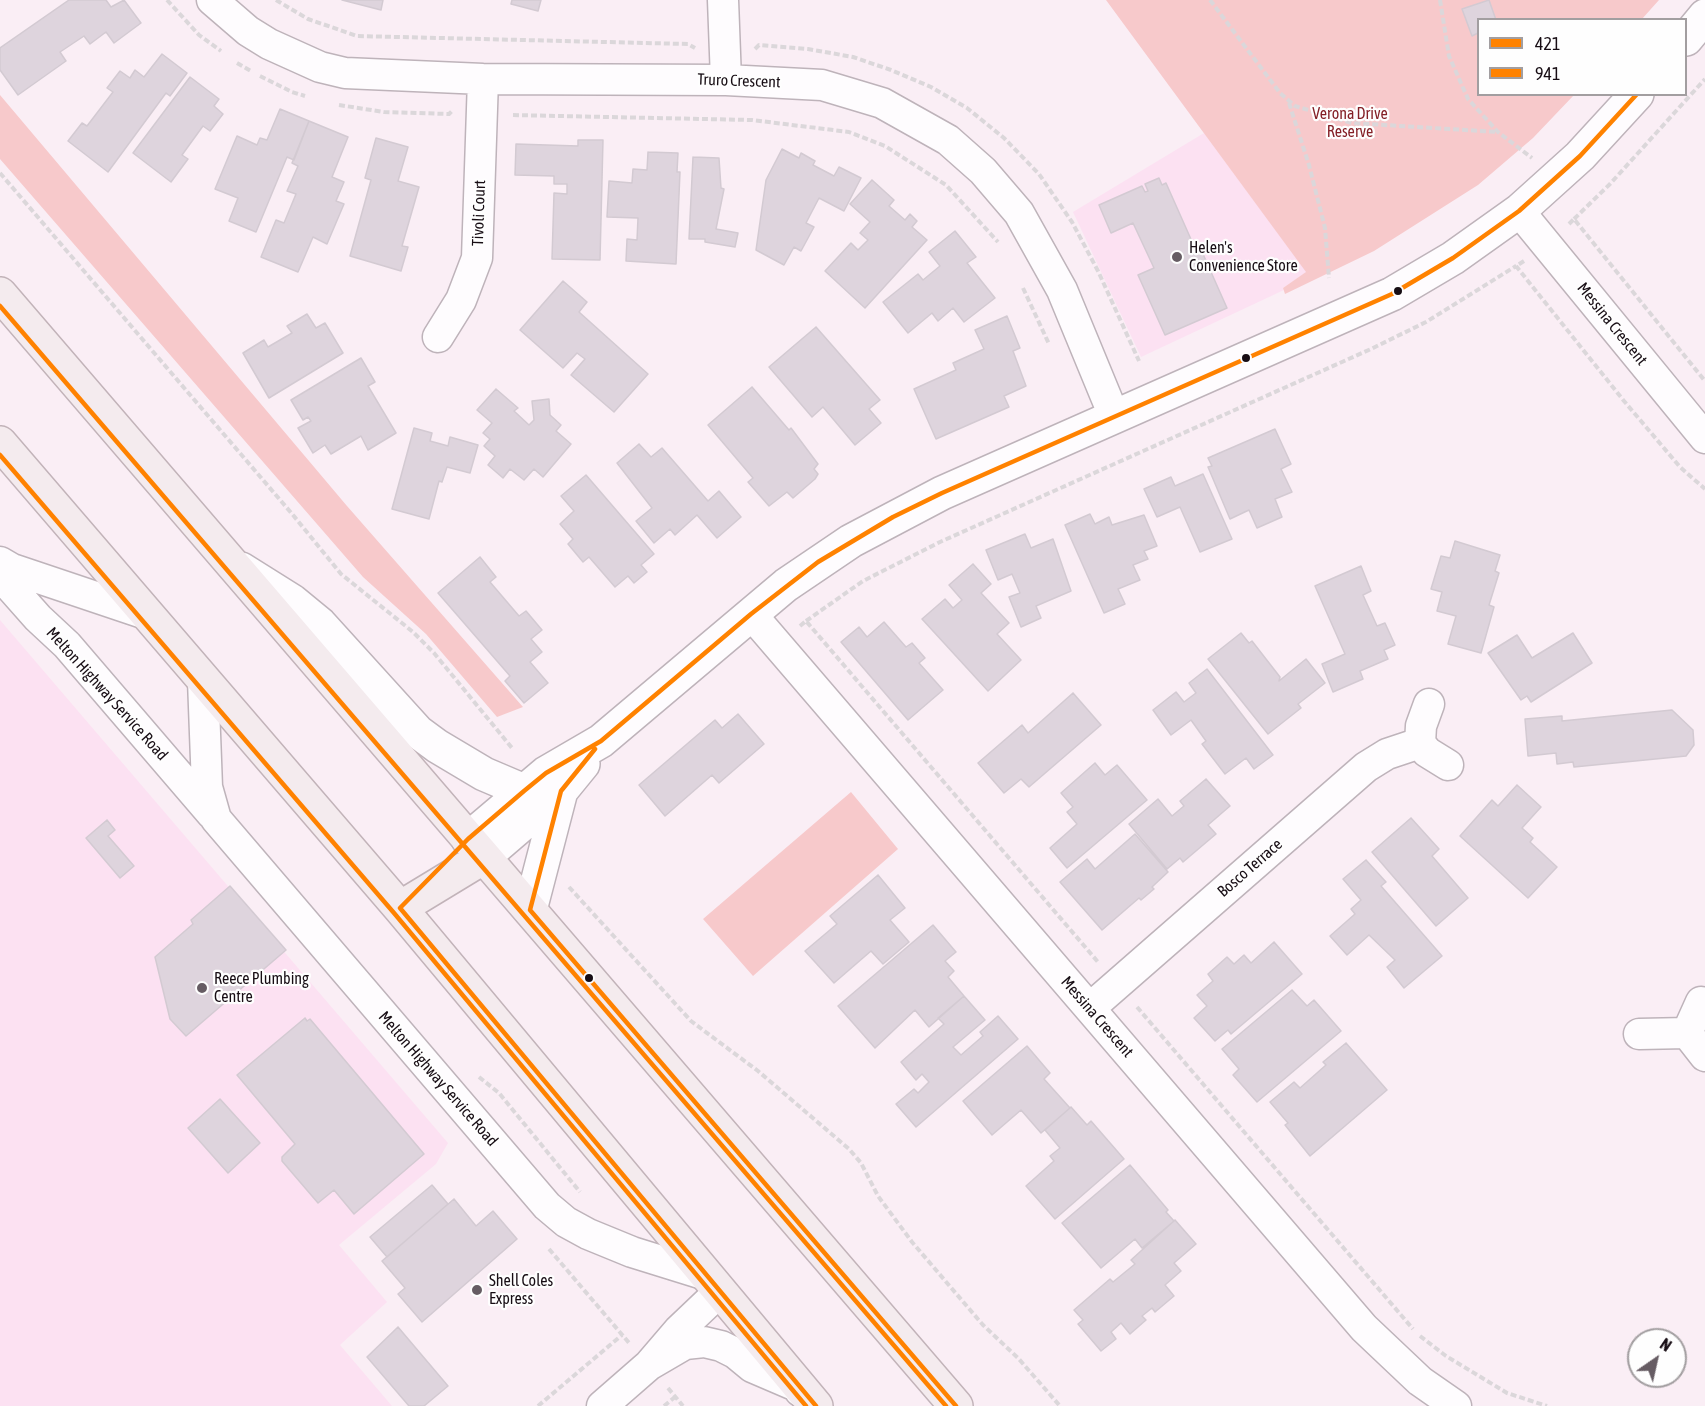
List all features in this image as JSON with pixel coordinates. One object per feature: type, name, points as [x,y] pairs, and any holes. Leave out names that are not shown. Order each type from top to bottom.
[{"type":"highway","points":[[0,294],[956,1406]]},
{"type":"highway","points":[[0,443],[400,908],[712,1283],[804,1400]]},
{"type":"highway","points":[[400,908],[476,848]]},
{"type":"street","name":"Truro Crescent","points":[[212,0],[248,32],[293,57],[345,73],[482,92],[726,80],[822,85],[859,96],[910,116],[964,153],[1019,213],[1062,290],[1114,416]]},
{"type":"street","points":[[723,0],[726,80]]},
{"type":"street","points":[[1687,38],[1705,16]]},
{"type":"street","name":"Tivoli Court","points":[[438,337],[461,300],[477,258],[482,92]]},
{"type":"street","points":[[476,848],[524,791],[546,773],[601,741],[750,614],[818,562],[892,517],[1114,416],[1392,294],[1453,258],[1519,211],[1599,137],[1635,96]]},
{"type":"street","name":"Messina Crescent","points":[[1519,211],[1705,438]]},
{"type":"street","points":[[0,562],[149,615]]},
{"type":"street","points":[[231,563],[307,612],[418,732],[476,769],[524,791]]},
{"type":"street","name":"Melton Highway Service Road","points":[[0,569],[6,582],[38,618],[67,645],[547,1206],[566,1222],[588,1234],[712,1283]]},
{"type":"street","name":"Messina Crescent","points":[[750,614],[1364,1328],[1394,1359],[1447,1404]]},
{"type":"street","name":"Melton Highway Service Road","points":[[203,680],[207,787],[216,819]]},
{"type":"street","points":[[1429,704],[1421,726],[1420,743],[1427,752],[1448,765]]},
{"type":"street","points":[[476,848],[561,791],[601,741]]},
{"type":"street","name":"Bosco Terrace","points":[[1090,1008],[1366,767],[1387,754],[1420,743]]},
{"type":"street","points":[[530,910],[561,791]]},
{"type":"street","points":[[1687,1033],[1701,1002]]},
{"type":"street","points":[[1639,1034],[1687,1033]]},
{"type":"street","points":[[1687,1033],[1705,1056]]},
{"type":"street","points":[[602,1406],[649,1365],[679,1330],[712,1283]]},
{"type":"street","points":[[649,1365],[685,1344],[704,1342],[721,1346],[804,1400]]},
{"type":"path","points":[[166,0],[199,35],[225,54]]},
{"type":"path","points":[[1210,0],[1288,102],[1310,165],[1325,228],[1329,278]]},
{"type":"path","points":[[1440,0],[1449,56],[1468,99],[1498,132],[1520,147],[1554,180]]},
{"type":"path","points":[[234,61],[292,92],[313,98]]},
{"type":"path","points":[[1574,219],[1624,169],[1705,79]]},
{"type":"path","points":[[333,103],[384,112],[449,114],[459,105],[482,92],[513,115],[753,120],[814,125],[849,132],[885,146],[946,185],[970,208],[999,243]]},
{"type":"path","points":[[1288,102],[1310,113],[1352,123],[1498,132]]},
{"type":"path","points":[[0,173],[341,574],[413,632],[434,653],[512,748]]},
{"type":"path","points":[[806,621],[862,581],[940,542],[1371,349],[1426,322],[1516,267]]},
{"type":"path","points":[[1020,281],[1052,351]]},
{"type":"path","points":[[566,883],[684,1015],[758,1071],[849,1149],[861,1163],[878,1196],[912,1242],[983,1324],[1018,1358],[1060,1406]]},
{"type":"path","points":[[543,1242],[683,1406]]},
{"type":"path","points":[[538,1406],[622,1335]]},
{"type":"path","points":[[664,1406],[675,1397]]},
{"type":"shaded area","points":[[1204,133],[1307,272],[1283,288],[1284,290],[1141,357],[1073,212]]},
{"type":"shaded area","points":[[0,620],[448,1143],[436,1164],[339,1245],[387,1302],[340,1345],[392,1406],[0,1406]]},
{"type":"green space","name":"Verona Drive Reserve","points":[[1106,0],[1659,0],[1643,18],[1477,18],[1477,96],[1573,96],[1533,138],[1478,185],[1374,251],[1285,294],[1283,288],[1306,272]]},
{"type":"green space","points":[[0,95],[347,506],[523,707],[497,717],[426,634],[363,577],[0,159]]},
{"type":"green space","points":[[851,792],[898,849],[753,976],[703,919]]},
{"type":"building","points":[[69,0],[106,0],[111,7],[124,0],[141,23],[114,43],[106,32],[90,44],[84,36],[60,52],[66,61],[18,95],[0,70],[0,48]]},
{"type":"building","points":[[342,0],[383,0],[381,10]]},
{"type":"building","points":[[512,0],[541,0],[538,11],[511,4]]},
{"type":"building","points":[[1489,0],[1495,18],[1477,18],[1477,34],[1472,36],[1462,9]]},
{"type":"building","points":[[162,54],[187,73],[170,96],[166,93],[108,172],[68,141],[82,123],[87,126],[113,92],[107,88],[120,71],[130,78],[135,70],[144,77]]},
{"type":"building","points":[[190,77],[219,99],[214,106],[223,114],[210,131],[203,126],[182,155],[188,159],[171,182],[133,153]]},
{"type":"building","points":[[280,109],[309,121],[294,160],[287,157],[256,232],[229,221],[238,198],[215,189],[237,136],[257,145],[260,138],[267,140]]},
{"type":"building","points":[[309,121],[348,137],[332,177],[344,182],[336,201],[344,204],[327,244],[313,237],[298,272],[261,257],[276,220],[284,223],[296,194],[287,191],[298,166],[292,163]]},
{"type":"building","points":[[376,138],[408,147],[398,181],[419,187],[402,246],[408,247],[401,271],[350,256],[371,180],[365,178]]},
{"type":"building","points":[[578,140],[603,140],[600,260],[552,259],[554,193],[567,194],[567,184],[554,184],[554,176],[515,175],[516,144],[578,146]]},
{"type":"building","points":[[782,149],[799,158],[801,153],[815,161],[813,165],[834,176],[839,167],[861,178],[844,211],[819,198],[806,223],[814,227],[801,251],[794,247],[784,265],[756,250],[766,180]]},
{"type":"building","points":[[648,152],[678,153],[677,172],[680,172],[676,264],[626,261],[627,239],[637,240],[638,218],[607,217],[609,181],[632,183],[633,169],[647,170]]},
{"type":"building","points":[[693,157],[719,158],[721,188],[724,189],[716,229],[738,233],[735,247],[705,242],[705,239],[689,239]]},
{"type":"building","name":"Helen's Convenience Store","points":[[1159,178],[1162,185],[1166,183],[1194,246],[1199,245],[1227,308],[1165,335],[1138,275],[1154,268],[1133,223],[1111,233],[1099,205],[1142,186],[1145,192],[1148,191],[1145,184]]},
{"type":"building","points":[[872,180],[894,200],[889,206],[905,220],[910,214],[917,221],[912,227],[927,240],[865,308],[825,271],[851,243],[858,250],[868,240],[860,233],[870,222],[850,204]]},
{"type":"building","points":[[955,231],[976,257],[967,263],[995,298],[964,322],[953,308],[938,321],[932,313],[908,333],[883,302],[918,274],[923,280],[940,266],[929,252]]},
{"type":"building","points":[[563,281],[587,302],[579,312],[648,374],[614,412],[571,375],[585,359],[577,353],[563,368],[520,330]]},
{"type":"building","points":[[307,314],[316,328],[325,323],[343,353],[269,398],[243,353],[264,340],[268,347],[292,333],[287,326]]},
{"type":"building","points":[[1007,316],[1020,348],[1013,351],[1026,386],[1004,396],[1009,407],[936,439],[914,389],[956,370],[953,363],[984,349],[975,330]]},
{"type":"building","points":[[816,327],[880,400],[869,409],[881,423],[855,445],[823,407],[812,417],[769,367]]},
{"type":"building","points":[[361,358],[375,382],[368,386],[396,433],[368,450],[361,436],[331,454],[325,445],[313,453],[298,428],[311,421],[308,417],[303,420],[291,400]]},
{"type":"building","points":[[752,387],[789,430],[791,428],[818,464],[814,469],[818,474],[815,479],[793,498],[787,492],[769,506],[748,482],[753,478],[708,425]]},
{"type":"building","points":[[496,389],[518,408],[514,411],[529,425],[534,420],[532,401],[549,399],[550,415],[561,425],[556,431],[571,444],[543,477],[534,469],[524,480],[510,469],[503,478],[488,465],[495,456],[484,446],[490,439],[483,433],[492,423],[477,410]]},
{"type":"building","points":[[414,428],[432,433],[430,441],[448,446],[450,437],[478,445],[470,473],[447,467],[442,482],[439,481],[429,519],[392,509]]},
{"type":"building","points":[[1275,429],[1291,464],[1281,469],[1292,492],[1275,499],[1282,517],[1257,528],[1249,510],[1230,519],[1208,467],[1212,466],[1208,458]]},
{"type":"building","points":[[639,444],[651,457],[662,448],[708,501],[719,491],[741,517],[717,538],[697,515],[675,535],[670,529],[654,543],[636,521],[652,508],[617,463]]},
{"type":"building","points":[[1203,474],[1232,539],[1200,552],[1180,507],[1157,517],[1144,489],[1171,477],[1175,486]]},
{"type":"building","points":[[586,475],[654,554],[641,565],[647,572],[634,583],[628,576],[615,587],[589,557],[583,562],[568,544],[573,539],[560,524],[574,511],[561,496]]},
{"type":"building","points":[[1090,514],[1095,524],[1109,517],[1112,525],[1144,515],[1157,546],[1144,551],[1148,559],[1133,565],[1140,580],[1118,589],[1125,604],[1104,613],[1065,525]]},
{"type":"building","points":[[1025,534],[1031,548],[1053,539],[1071,591],[1036,606],[1041,618],[1021,627],[1009,597],[1020,593],[1012,574],[998,580],[986,550]]},
{"type":"building","points":[[1455,541],[1500,555],[1495,571],[1499,573],[1489,605],[1494,607],[1481,653],[1448,644],[1456,616],[1437,611],[1442,592],[1431,589],[1441,556],[1450,558]]},
{"type":"building","points":[[480,557],[496,577],[490,582],[519,616],[526,611],[542,630],[531,639],[542,652],[530,662],[548,683],[524,703],[505,681],[510,676],[438,593]]},
{"type":"building","points":[[973,564],[991,584],[981,593],[1009,623],[997,634],[1021,660],[988,691],[922,619],[945,599],[953,608],[962,600],[949,585]]},
{"type":"building","points":[[1361,566],[1371,591],[1363,595],[1377,626],[1385,623],[1395,645],[1384,650],[1388,659],[1360,671],[1363,679],[1333,692],[1322,664],[1345,654],[1315,586]]},
{"type":"building","points":[[884,622],[906,647],[912,643],[925,658],[919,663],[943,690],[908,720],[841,642],[859,627],[867,637]]},
{"type":"building","points":[[1241,633],[1249,643],[1252,641],[1280,677],[1279,681],[1306,659],[1325,683],[1298,704],[1301,708],[1268,734],[1208,659]]},
{"type":"building","points":[[1573,633],[1592,663],[1531,702],[1527,696],[1521,700],[1488,653],[1517,635],[1532,658]]},
{"type":"building","points":[[1207,669],[1273,755],[1254,769],[1246,758],[1225,774],[1202,744],[1206,741],[1191,720],[1171,735],[1153,710],[1176,692],[1184,702],[1196,693],[1189,683]]},
{"type":"building","points":[[1073,693],[1101,725],[1029,787],[1021,779],[1004,793],[978,763],[1022,725],[1028,733]]},
{"type":"building","points":[[1672,710],[1693,730],[1694,745],[1686,756],[1574,767],[1573,762],[1557,764],[1556,753],[1528,756],[1525,719],[1562,716],[1562,721]]},
{"type":"building","points":[[738,714],[764,744],[719,783],[712,775],[665,816],[639,785],[715,720],[722,728]]},
{"type":"building","points":[[1095,763],[1105,775],[1117,765],[1147,800],[1067,868],[1050,848],[1077,824],[1067,812],[1073,807],[1061,793]]},
{"type":"building","points":[[1206,779],[1230,806],[1208,825],[1216,834],[1183,862],[1180,858],[1167,869],[1129,824],[1158,799],[1172,816],[1184,806],[1180,801]]},
{"type":"building","points":[[1517,785],[1541,807],[1522,828],[1533,838],[1530,842],[1557,867],[1528,898],[1460,836],[1492,800],[1498,806]]},
{"type":"building","points":[[1411,818],[1439,849],[1432,856],[1468,898],[1436,926],[1372,852]]},
{"type":"building","points":[[107,820],[115,830],[108,836],[134,866],[120,878],[86,838]]},
{"type":"building","points":[[1135,834],[1168,872],[1152,887],[1154,889],[1141,900],[1139,898],[1102,930],[1060,882],[1087,859],[1095,869]]},
{"type":"building","points":[[1366,860],[1386,882],[1381,886],[1442,956],[1404,988],[1387,967],[1395,960],[1369,935],[1347,955],[1330,936],[1355,914],[1351,909],[1361,900],[1343,879]]},
{"type":"building","points":[[878,875],[905,908],[890,920],[909,942],[883,964],[871,951],[834,983],[805,951],[837,924],[830,916]]},
{"type":"building","name":"Reece Plumbing Centre","points":[[230,886],[286,950],[186,1036],[170,1019],[155,957],[193,924],[191,920]]},
{"type":"building","points":[[933,925],[956,952],[945,961],[954,971],[948,977],[964,996],[929,1027],[915,1010],[875,1048],[838,1006]]},
{"type":"building","points":[[1274,942],[1302,974],[1231,1034],[1228,1030],[1215,1041],[1194,1018],[1207,1006],[1197,995],[1213,981],[1208,974],[1227,957],[1234,964],[1244,955],[1251,963]]},
{"type":"building","points":[[1292,990],[1307,1006],[1314,1000],[1341,1031],[1257,1102],[1233,1075],[1239,1069],[1222,1049]]},
{"type":"building","points":[[964,996],[985,1020],[953,1047],[961,1055],[983,1036],[980,1032],[998,1016],[1018,1039],[916,1127],[896,1104],[914,1089],[918,1093],[929,1082],[922,1074],[916,1080],[901,1062],[944,1024],[938,1018]]},
{"type":"building","points":[[305,1018],[307,1021],[310,1019],[424,1154],[354,1214],[334,1190],[318,1203],[282,1161],[282,1157],[295,1144],[237,1075]]},
{"type":"building","points":[[1346,1043],[1387,1090],[1310,1156],[1285,1125],[1288,1123],[1270,1102],[1294,1082],[1300,1088],[1326,1065],[1323,1062]]},
{"type":"building","points":[[1027,1046],[1050,1073],[1044,1079],[1070,1108],[1041,1133],[1021,1110],[992,1135],[963,1101]]},
{"type":"building","points":[[220,1099],[260,1143],[228,1173],[188,1128]]},
{"type":"building","points":[[1071,1107],[1087,1125],[1091,1121],[1124,1159],[1055,1219],[1026,1186],[1054,1161],[1050,1156],[1060,1148],[1045,1130]]},
{"type":"building","points":[[1130,1165],[1168,1210],[1166,1212],[1174,1221],[1142,1248],[1135,1239],[1101,1268],[1062,1223]]},
{"type":"building","points":[[432,1185],[448,1204],[387,1257],[370,1237]]},
{"type":"building","points":[[454,1199],[476,1226],[493,1211],[517,1239],[422,1322],[398,1294],[405,1288],[382,1261]]},
{"type":"building","points":[[1175,1220],[1196,1244],[1174,1263],[1181,1271],[1165,1285],[1174,1296],[1155,1312],[1152,1308],[1142,1316],[1146,1320],[1130,1334],[1121,1323],[1111,1332],[1116,1339],[1101,1351],[1078,1324],[1083,1320],[1074,1310],[1110,1279],[1113,1282],[1135,1264],[1131,1260]]},
{"type":"building","points":[[398,1327],[448,1386],[424,1406],[409,1406],[367,1357]]},
{"type":"transit line","name":"421","points":[[816,1406],[400,908],[468,839],[524,791],[546,773],[601,741],[751,614],[818,562],[893,517],[942,493],[1392,294],[1453,258],[1519,211],[1580,156],[1635,96]]},
{"type":"transit line","name":"941","points":[[0,306],[946,1406]]},
{"type":"transit line","name":"941","points":[[0,455],[394,913],[806,1406]]},
{"type":"transit line","name":"421","points":[[595,749],[561,791],[530,910],[956,1406]]},
{"type":"place","name":"Helen's Convenience Store","points":[[1177,257]]},
{"type":"place","name":"Reece Plumbing Centre","points":[[202,988]]},
{"type":"place","name":"Shell Coles Express","points":[[477,1290]]}]
